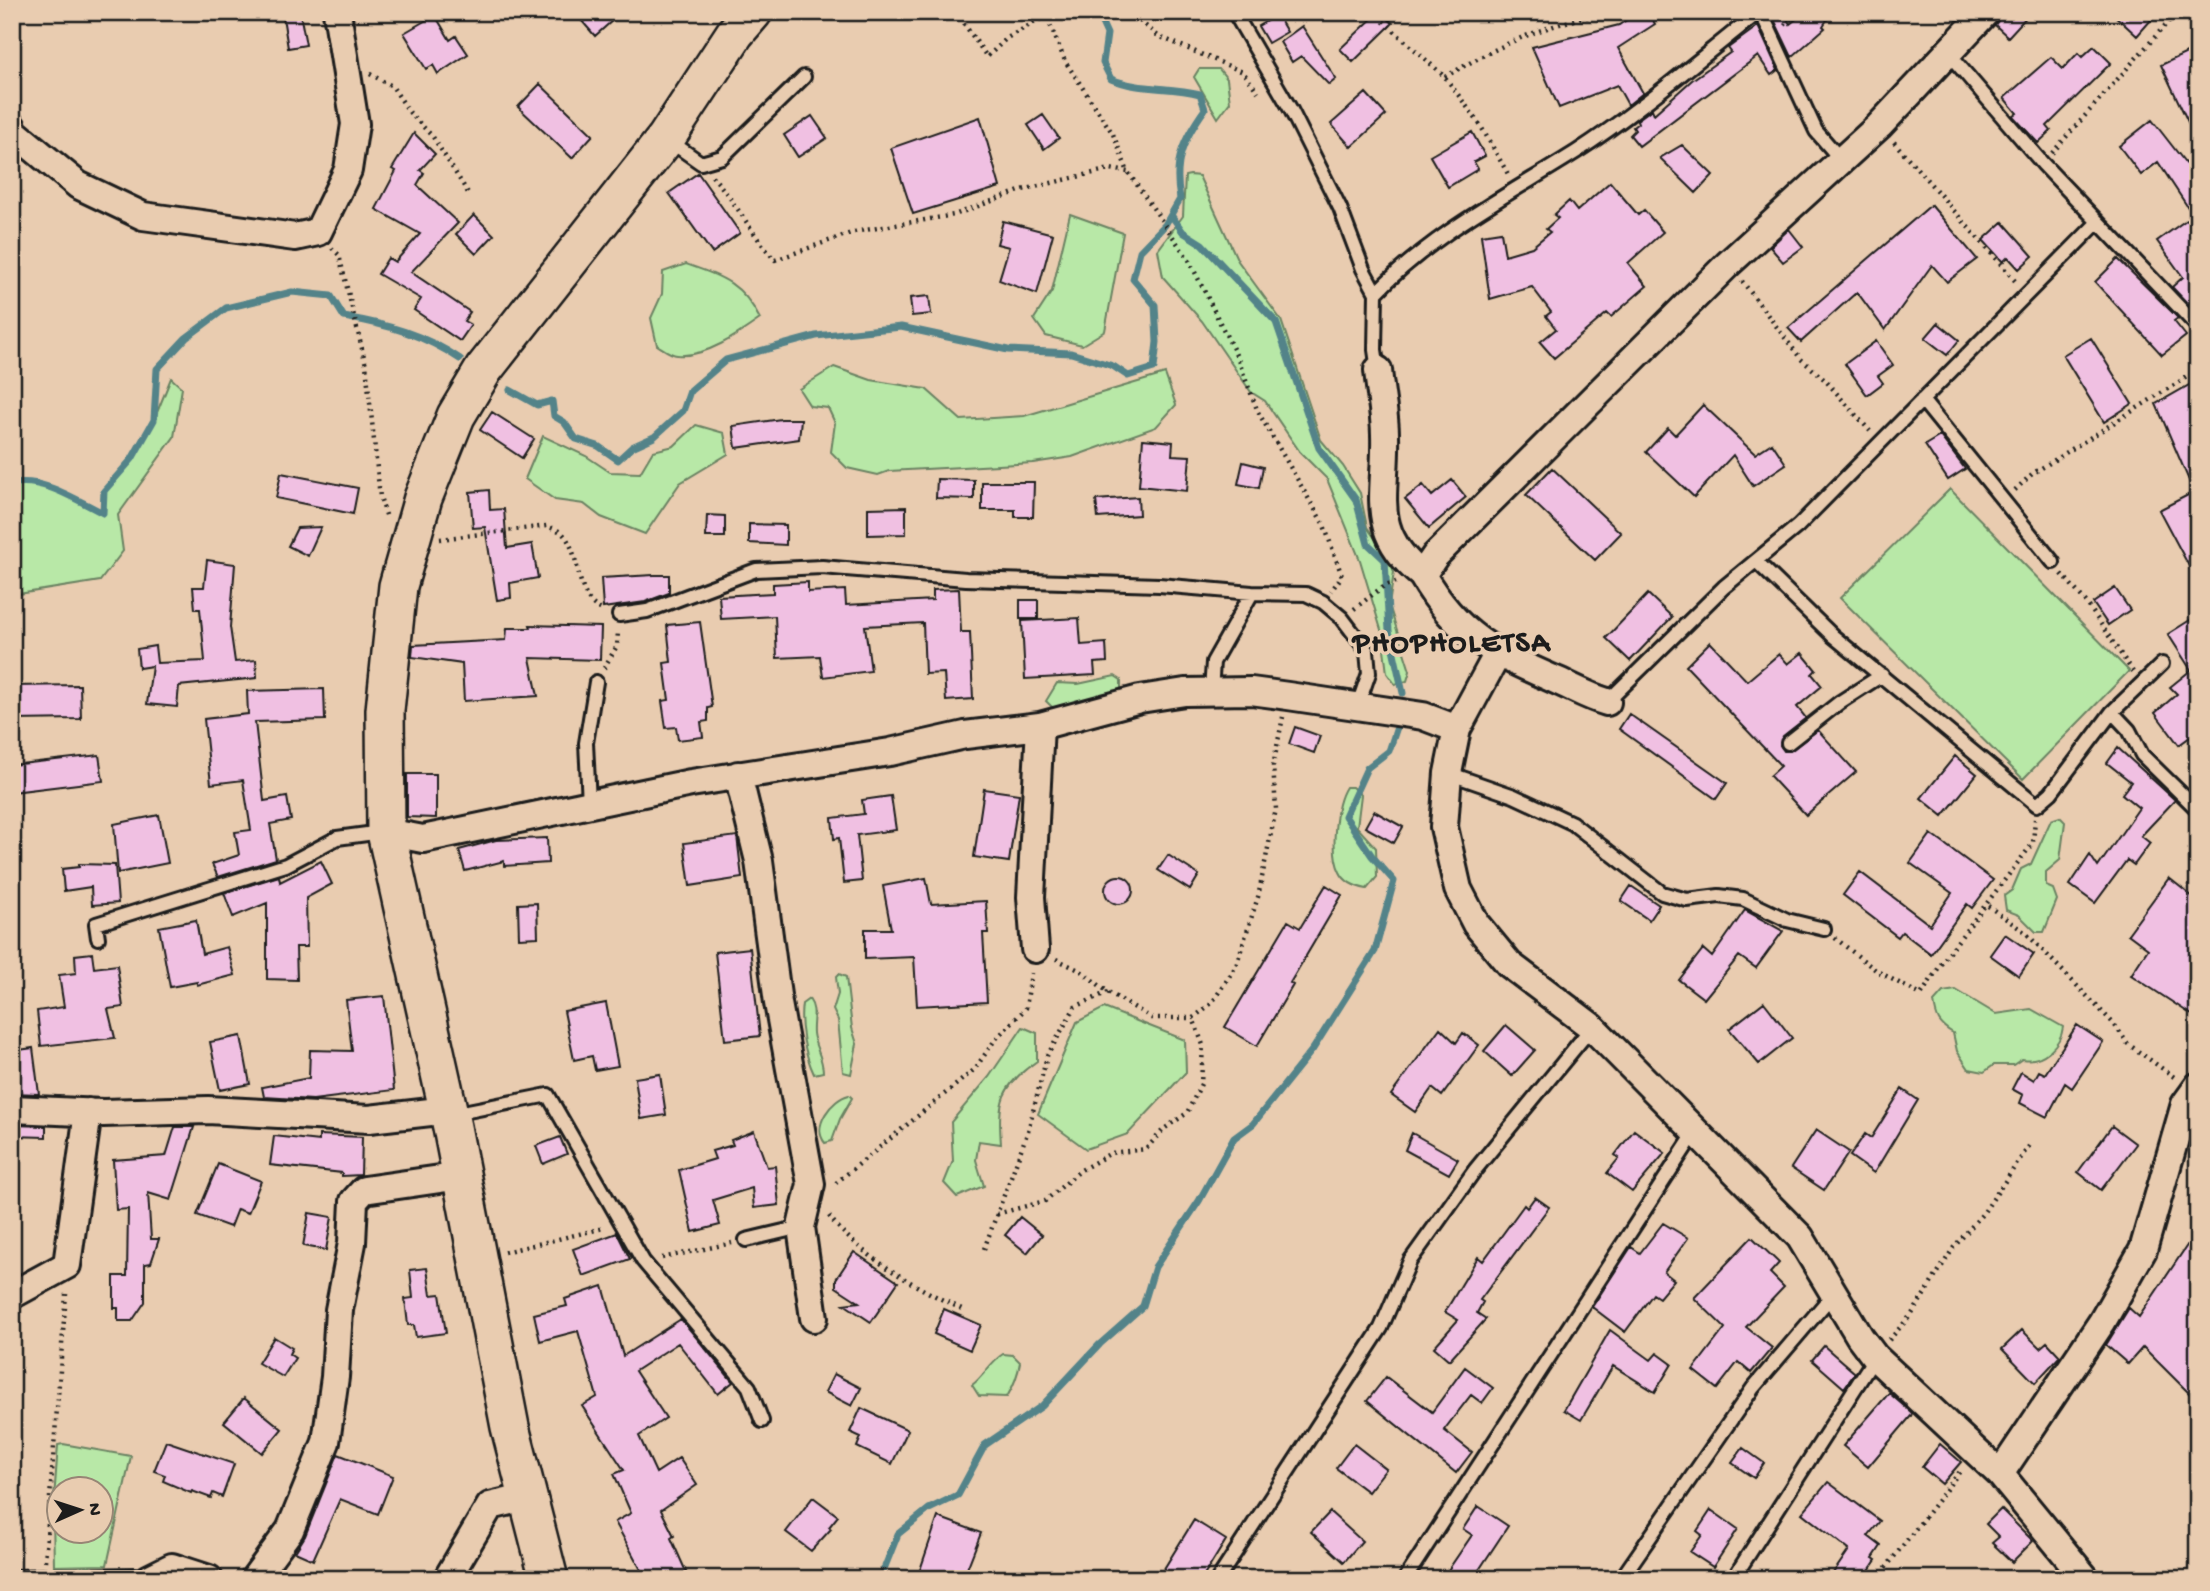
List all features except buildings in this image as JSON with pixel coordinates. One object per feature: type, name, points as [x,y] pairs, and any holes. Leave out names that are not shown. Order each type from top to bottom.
[{"type":"main road","points":[[550,1579],[528,1497],[386,832],[385,710],[398,586],[423,498],[456,416],[484,369],[666,138],[753,12]]},
{"type":"street","points":[[12,127],[14,132],[78,185],[143,216],[295,237],[318,232],[348,170],[355,124],[337,12]]},
{"type":"street","points":[[1422,575],[1435,556],[1498,491],[1728,264],[1879,126],[1950,54],[1986,12]]},
{"type":"street","points":[[1378,370],[1385,436],[1381,495],[1390,538],[1402,558],[1422,575],[1437,601],[1460,625],[1497,655],[1607,702]]},
{"type":"street","points":[[1497,655],[1457,729],[1448,773],[1444,827],[1458,889],[1476,924],[1509,964],[1592,1027],[1801,1237],[1860,1337],[1875,1357],[2000,1474],[2086,1579]]},
{"type":"street","points":[[386,832],[423,839],[589,803],[738,775],[890,752],[965,736],[1040,726],[1140,699],[1211,691],[1251,691],[1358,705],[1423,716],[1457,729]]},
{"type":"street","points":[[1035,949],[1031,897],[1040,726]]},
{"type":"street","points":[[738,775],[759,861],[778,1003],[811,1184],[801,1227],[814,1318]]},
{"type":"street","points":[[2000,1474],[2102,1322],[2143,1250],[2185,1104],[2196,1089]]},
{"type":"street","points":[[12,1109],[88,1112],[208,1110],[369,1119],[448,1113]]},
{"type":"street","points":[[12,1295],[67,1265],[88,1112]]},
{"type":"street","points":[[254,1579],[290,1530],[326,1442],[335,1377],[339,1310],[352,1242],[354,1201],[364,1190],[461,1176]]},
{"type":"street","points":[[447,1579],[490,1506],[528,1497]]},
{"type":"street","points":[[148,1579],[172,1567],[209,1579]]},
{"type":"lane","points":[[1234,12],[1284,100],[1340,208],[1363,269],[1376,293],[1375,350],[1378,370]]},
{"type":"lane","points":[[1376,293],[1394,273],[1470,217],[1578,151],[1760,12],[1816,131],[1842,160]]},
{"type":"lane","points":[[1950,54],[2042,164],[2198,327]]},
{"type":"lane","points":[[666,138],[701,163],[722,157],[804,77]]},
{"type":"lane","points":[[1607,702],[1724,587],[1798,526],[2098,223]]},
{"type":"lane","points":[[1922,400],[2053,562]]},
{"type":"lane","points":[[1757,562],[1833,636],[2037,805],[2051,793],[2112,712],[2162,664]]},
{"type":"lane","points":[[619,615],[647,611],[756,570],[822,567],[966,579],[1159,585],[1252,593],[1306,594],[1323,601],[1342,618],[1367,652],[1369,673],[1358,705]]},
{"type":"lane","points":[[1211,691],[1213,662],[1252,593]]},
{"type":"lane","points":[[1788,743],[1840,702],[1882,675]]},
{"type":"lane","points":[[589,803],[586,743],[596,682]]},
{"type":"lane","points":[[2112,712],[2129,730],[2142,755],[2198,810]]},
{"type":"lane","points":[[1448,773],[1514,796],[1572,823],[1662,893],[1687,900],[1719,896],[1743,899],[1787,920],[1824,929]]},
{"type":"lane","points":[[98,938],[96,924],[286,865],[338,838],[386,832]]},
{"type":"lane","points":[[1218,1579],[1381,1328],[1410,1261],[1475,1170],[1592,1027]]},
{"type":"lane","points":[[448,1113],[548,1095],[643,1261],[750,1387],[762,1421]]},
{"type":"lane","points":[[1405,1579],[1696,1131]]},
{"type":"lane","points":[[746,1240],[801,1227]]},
{"type":"lane","points":[[1622,1579],[1753,1388],[1835,1292]]},
{"type":"lane","points":[[1733,1579],[1875,1357]]},
{"type":"lane","points":[[12,1577],[134,1575],[148,1579]]},
{"type":"path","points":[[956,12],[987,57],[1007,38],[1051,13]]},
{"type":"path","points":[[1129,12],[1158,36],[1243,72],[1262,97],[1284,100]]},
{"type":"path","points":[[1373,12],[1445,78],[1479,123],[1516,188]]},
{"type":"path","points":[[1445,78],[1496,46],[1538,30],[1612,12]]},
{"type":"path","points":[[2042,164],[2177,12]]},
{"type":"path","points":[[1051,13],[1049,22],[1065,61],[1114,134],[1128,172],[1189,260],[1238,359],[1258,412],[1324,525],[1342,576],[1323,601]]},
{"type":"path","points":[[345,60],[392,86],[410,113],[433,137],[470,196]]},
{"type":"path","points":[[1879,126],[2026,294]]},
{"type":"path","points":[[701,163],[733,198],[754,236],[775,260],[854,232],[954,215],[1022,190],[1110,170],[1128,172]]},
{"type":"path","points":[[318,232],[338,255],[358,330],[366,365],[385,517],[411,540],[484,536],[547,526],[563,534],[575,559],[582,588],[598,609],[619,615],[617,646],[596,682]]},
{"type":"path","points":[[1728,264],[1801,359],[1825,380],[1879,442]]},
{"type":"path","points":[[2004,500],[2032,474],[2198,370]]},
{"type":"path","points":[[2053,562],[2086,602],[2142,685]]},
{"type":"path","points":[[1342,618],[1385,585],[1422,575]]},
{"type":"path","points":[[827,1190],[974,1070],[995,1040],[1026,1008],[1035,949],[1080,971],[1108,992],[1152,1018],[1193,1018],[1212,1003],[1236,966],[1270,848],[1276,809],[1273,766],[1287,696]]},
{"type":"path","points":[[1824,929],[1877,971],[1921,995],[1947,955],[1988,906],[2032,843],[2037,805]]},
{"type":"path","points":[[1988,906],[2025,933],[2114,1024],[2128,1044],[2196,1089]]},
{"type":"path","points":[[984,1249],[1028,1131],[1047,1056],[1075,1007],[1108,992]]},
{"type":"path","points":[[997,1214],[1045,1202],[1081,1170],[1111,1153],[1146,1149],[1164,1129],[1187,1113],[1201,1084],[1203,1045],[1193,1018]]},
{"type":"path","points":[[1875,1357],[1912,1314],[1954,1247],[1984,1212],[2029,1146]]},
{"type":"path","points":[[824,1209],[832,1220],[870,1255],[935,1297],[962,1309]]},
{"type":"path","points":[[476,1254],[502,1252],[622,1224]]},
{"type":"path","points":[[643,1261],[746,1240]]},
{"type":"path","points":[[43,1578],[57,1437],[67,1265]]},
{"type":"path","points":[[1877,1579],[1977,1451]]},
{"type":"green space","points":[[1199,69],[1219,69],[1227,79],[1230,102],[1218,118],[1194,77]]},
{"type":"green space","points":[[1185,176],[1199,176],[1238,261],[1281,320],[1321,440],[1343,466],[1360,493],[1367,527],[1389,558],[1394,572],[1389,605],[1410,671],[1407,681],[1395,684],[1387,673],[1382,633],[1360,560],[1327,479],[1300,452],[1265,401],[1251,392],[1202,321],[1163,277],[1158,250],[1183,216]]},
{"type":"green space","points":[[1070,214],[1123,233],[1105,331],[1082,345],[1046,336],[1034,319],[1052,291]]},
{"type":"green space","points":[[686,264],[730,283],[746,297],[760,319],[721,344],[699,353],[675,355],[657,345],[651,318],[662,294],[663,272]]},
{"type":"green space","points":[[834,367],[871,380],[926,389],[961,420],[1024,416],[1165,374],[1176,405],[1156,427],[1072,457],[1033,463],[889,471],[878,475],[847,468],[831,452],[835,423],[828,408],[810,406],[799,389]]},
{"type":"green space","points":[[171,378],[182,388],[174,437],[118,515],[123,551],[100,581],[12,595],[12,484],[23,482],[47,486],[103,513],[104,491],[132,459],[154,420]]},
{"type":"green space","points":[[696,425],[724,433],[728,454],[680,483],[645,534],[601,517],[584,504],[555,500],[525,479],[543,436],[586,456],[610,472],[640,473],[653,451],[674,446]]},
{"type":"green space","points":[[1950,489],[2129,671],[2023,779],[1840,598]]},
{"type":"green space","points":[[1115,676],[1121,680],[1121,696],[1056,711],[1046,701],[1057,683],[1078,684]]},
{"type":"green space","points":[[1346,787],[1352,787],[1361,795],[1357,827],[1376,848],[1377,877],[1367,889],[1348,882],[1337,864],[1335,829],[1339,805]]},
{"type":"green space","points":[[2060,817],[2065,822],[2060,860],[2046,872],[2046,886],[2053,889],[2057,900],[2044,932],[2036,932],[2019,915],[2006,910],[2004,896],[2012,890],[2021,869],[2031,864],[2051,820]]},
{"type":"green space","points":[[839,974],[846,977],[852,1028],[857,1044],[851,1074],[843,1072],[838,1020],[833,1010],[838,994],[836,977]]},
{"type":"green space","points":[[1956,990],[1996,1014],[2031,1009],[2063,1027],[2059,1040],[2049,1051],[2037,1058],[2022,1059],[2013,1065],[1994,1065],[1984,1072],[1969,1069],[1957,1051],[1953,1033],[1941,1024],[1937,1017],[1934,1002],[1943,992]]},
{"type":"green space","points":[[809,999],[814,1011],[814,1038],[823,1072],[814,1074],[805,1049],[801,1021],[802,1004]]},
{"type":"green space","points":[[1104,1008],[1185,1040],[1186,1072],[1128,1134],[1086,1149],[1038,1114],[1077,1022]]},
{"type":"green space","points":[[1023,1027],[1037,1033],[1037,1061],[1015,1079],[1004,1096],[1000,1117],[1001,1144],[979,1141],[976,1160],[984,1186],[957,1197],[944,1183],[953,1161],[951,1122],[989,1077]]},
{"type":"green space","points":[[849,1095],[852,1098],[832,1141],[825,1143],[820,1129],[825,1114],[836,1102]]},
{"type":"green space","points":[[1003,1354],[1013,1355],[1020,1362],[1007,1397],[979,1396],[972,1385]]},
{"type":"green space","points":[[58,1445],[131,1456],[116,1524],[116,1476],[56,1476]]},
{"type":"green space","points":[[54,1546],[111,1546],[107,1565],[54,1566]]},
{"type":"waterway","points":[[510,390],[537,405],[552,401],[554,416],[564,422],[576,439],[598,446],[618,460],[632,447],[654,437],[683,411],[690,391],[726,360],[816,336],[901,327],[1008,350],[1071,353],[1113,366],[1128,376],[1154,368],[1157,342],[1155,305],[1133,279],[1140,251],[1165,225],[1180,199],[1178,173],[1182,151],[1205,109],[1200,94],[1133,85],[1111,79],[1103,63],[1107,34],[1097,12]]},
{"type":"waterway","points":[[1171,215],[1183,232],[1202,244],[1276,322],[1319,448],[1356,500],[1368,544],[1385,560],[1389,631],[1403,693]]},
{"type":"waterway","points":[[12,484],[23,482],[47,486],[103,513],[104,491],[132,459],[154,420],[157,369],[186,338],[226,308],[292,292],[331,296],[344,317],[405,332],[433,343],[460,359]]},
{"type":"waterway","points":[[880,1579],[898,1534],[929,1509],[958,1495],[985,1445],[1042,1406],[1100,1344],[1143,1306],[1155,1267],[1199,1201],[1234,1138],[1253,1124],[1313,1049],[1375,951],[1394,881],[1372,856],[1345,816],[1367,768],[1389,751],[1398,724]]},
{"type":"district","name":"PHOPHOLETSA","points":[[1452,641]]}]
